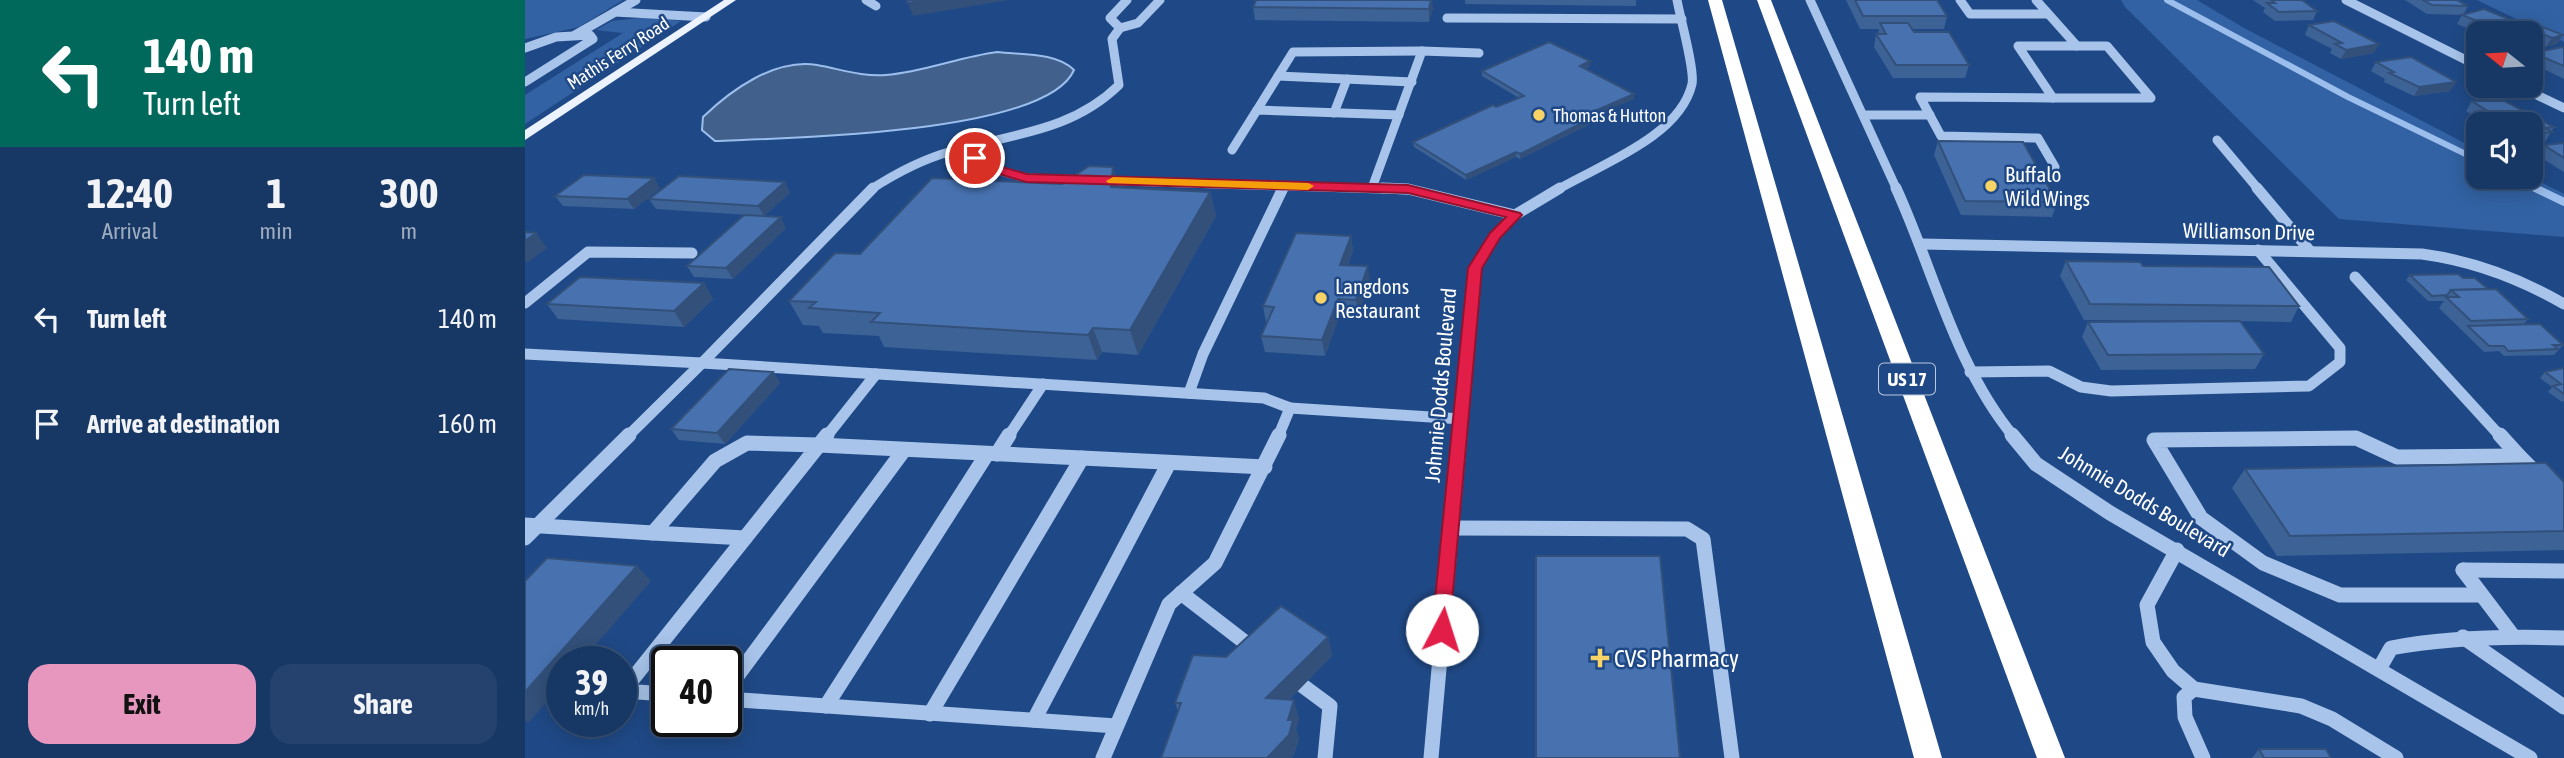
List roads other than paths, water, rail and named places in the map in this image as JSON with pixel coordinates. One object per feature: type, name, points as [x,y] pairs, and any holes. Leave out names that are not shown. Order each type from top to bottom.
[{"type":"highway","points":[[1715,0],[1928,758]]},
{"type":"highway","name":"US 17","points":[[1764,0],[2051,758]]},
{"type":"main road","name":"Mathis Ferry Road","points":[[525,136],[731,0]]},
{"type":"street","points":[[866,0],[876,6]]},
{"type":"street","name":"Johnnie Dodds Boulevard","points":[[1430,758],[1475,268],[1495,236],[1515,215],[1585,173],[1648,140],[1682,110],[1693,82],[1677,0]]},
{"type":"street","name":"Johnnie Dodds Boulevard","points":[[1810,0],[1922,244],[1970,372],[1994,413],[2036,464],[2110,513],[2178,550],[2530,758]]},
{"type":"street","points":[[1960,0],[1970,15],[2048,14]]},
{"type":"street","points":[[2346,0],[2365,12],[2466,60]]},
{"type":"street","points":[[615,12],[706,17]]},
{"type":"street","points":[[1447,18],[1682,19]]},
{"type":"street","points":[[525,538],[532,525],[702,363],[866,193],[894,174],[961,148],[1053,127],[1080,116],[1107,98],[1119,85],[1112,39],[1120,28]]},
{"type":"street","points":[[525,48],[539,40],[575,35],[590,35],[593,39],[525,82]]},
{"type":"street","points":[[2053,98],[2151,99],[2107,46],[2077,46]]},
{"type":"street","points":[[1372,188],[1422,51]]},
{"type":"street","points":[[1232,150],[1293,52],[1479,53]]},
{"type":"street","points":[[1277,76],[1412,82]]},
{"type":"street","points":[[1334,113],[1347,79]]},
{"type":"street","points":[[2543,97],[2564,107]]},
{"type":"street","points":[[1257,110],[1399,115]]},
{"type":"street","points":[[1863,115],[1930,115]]},
{"type":"street","points":[[2217,140],[2310,251]]},
{"type":"street","points":[[961,148],[990,168],[1026,178],[1408,189],[1515,215]]},
{"type":"street","points":[[1189,393],[1203,354],[1284,186]]},
{"type":"street","name":"Williamson Drive","points":[[1922,244],[2446,256],[2495,268],[2529,283],[2564,304]]},
{"type":"street","points":[[1970,372],[2049,371],[2081,387],[2111,391],[2309,386],[2340,362],[2340,348],[2258,250]]},
{"type":"street","points":[[525,303],[588,253],[691,253]]},
{"type":"street","points":[[2355,277],[2546,483]]},
{"type":"street","points":[[525,354],[1264,398],[1290,408],[1462,419]]},
{"type":"street","points":[[658,646],[876,374]]},
{"type":"street","points":[[826,706],[992,454],[1043,384]]},
{"type":"street","points":[[1103,758],[1169,604],[1215,563],[1265,467],[1290,408]]},
{"type":"street","points":[[2481,595],[2340,596],[2263,563],[2201,518],[2154,440],[2356,438],[2397,457],[2519,456]]},
{"type":"street","points":[[653,533],[715,461],[747,443],[1265,467]]},
{"type":"street","points":[[742,669],[904,450]]},
{"type":"street","points":[[930,713],[1082,458]]},
{"type":"street","points":[[532,525],[745,538]]},
{"type":"street","points":[[1451,528],[1687,529],[1696,533],[1703,539],[1732,758]]},
{"type":"street","points":[[2178,550],[2147,605],[2157,648],[2173,671],[2194,689],[2301,706],[2332,719],[2396,758]]},
{"type":"street","points":[[2481,595],[2463,570],[2564,571]]},
{"type":"street","points":[[1181,593],[1258,652]]},
{"type":"street","points":[[2379,670],[2391,648],[2463,637],[2564,638]]},
{"type":"street","points":[[2463,637],[2564,707]]},
{"type":"street","points":[[651,655],[622,691],[651,693]]},
{"type":"street","points":[[1303,685],[1330,706],[1325,758]]},
{"type":"street","points":[[2194,689],[2184,697],[2185,717],[2203,758]]},
{"type":"lane","points":[[575,35],[636,0]]},
{"type":"lane","points":[[1127,0],[1110,18],[1120,28],[1138,23],[1160,0]]},
{"type":"lane","points":[[2036,0],[2077,46]]},
{"type":"lane","points":[[2053,98],[2018,46],[2077,46]]},
{"type":"lane","points":[[2053,98],[1920,97],[1941,136],[2038,138],[2055,167]]},
{"type":"lane","points":[[1034,720],[1169,463]]},
{"type":"lane","points":[[2481,595],[2513,636]]},
{"type":"lane","points":[[742,700],[1116,726]]},
{"type":"waterway","points":[[2167,0],[2348,97],[2466,154]]},
{"type":"waterway","points":[[2537,189],[2564,202]]},
{"type":"place","name":"Thomas & Hutton","points":[[1539,115]]},
{"type":"place","name":"Buffalo Wild Wings","points":[[1991,186]]},
{"type":"place","name":"Langdons Restaurant","points":[[1321,298]]},
{"type":"place","name":"CVS Pharmacy","points":[[1600,658]]}]
